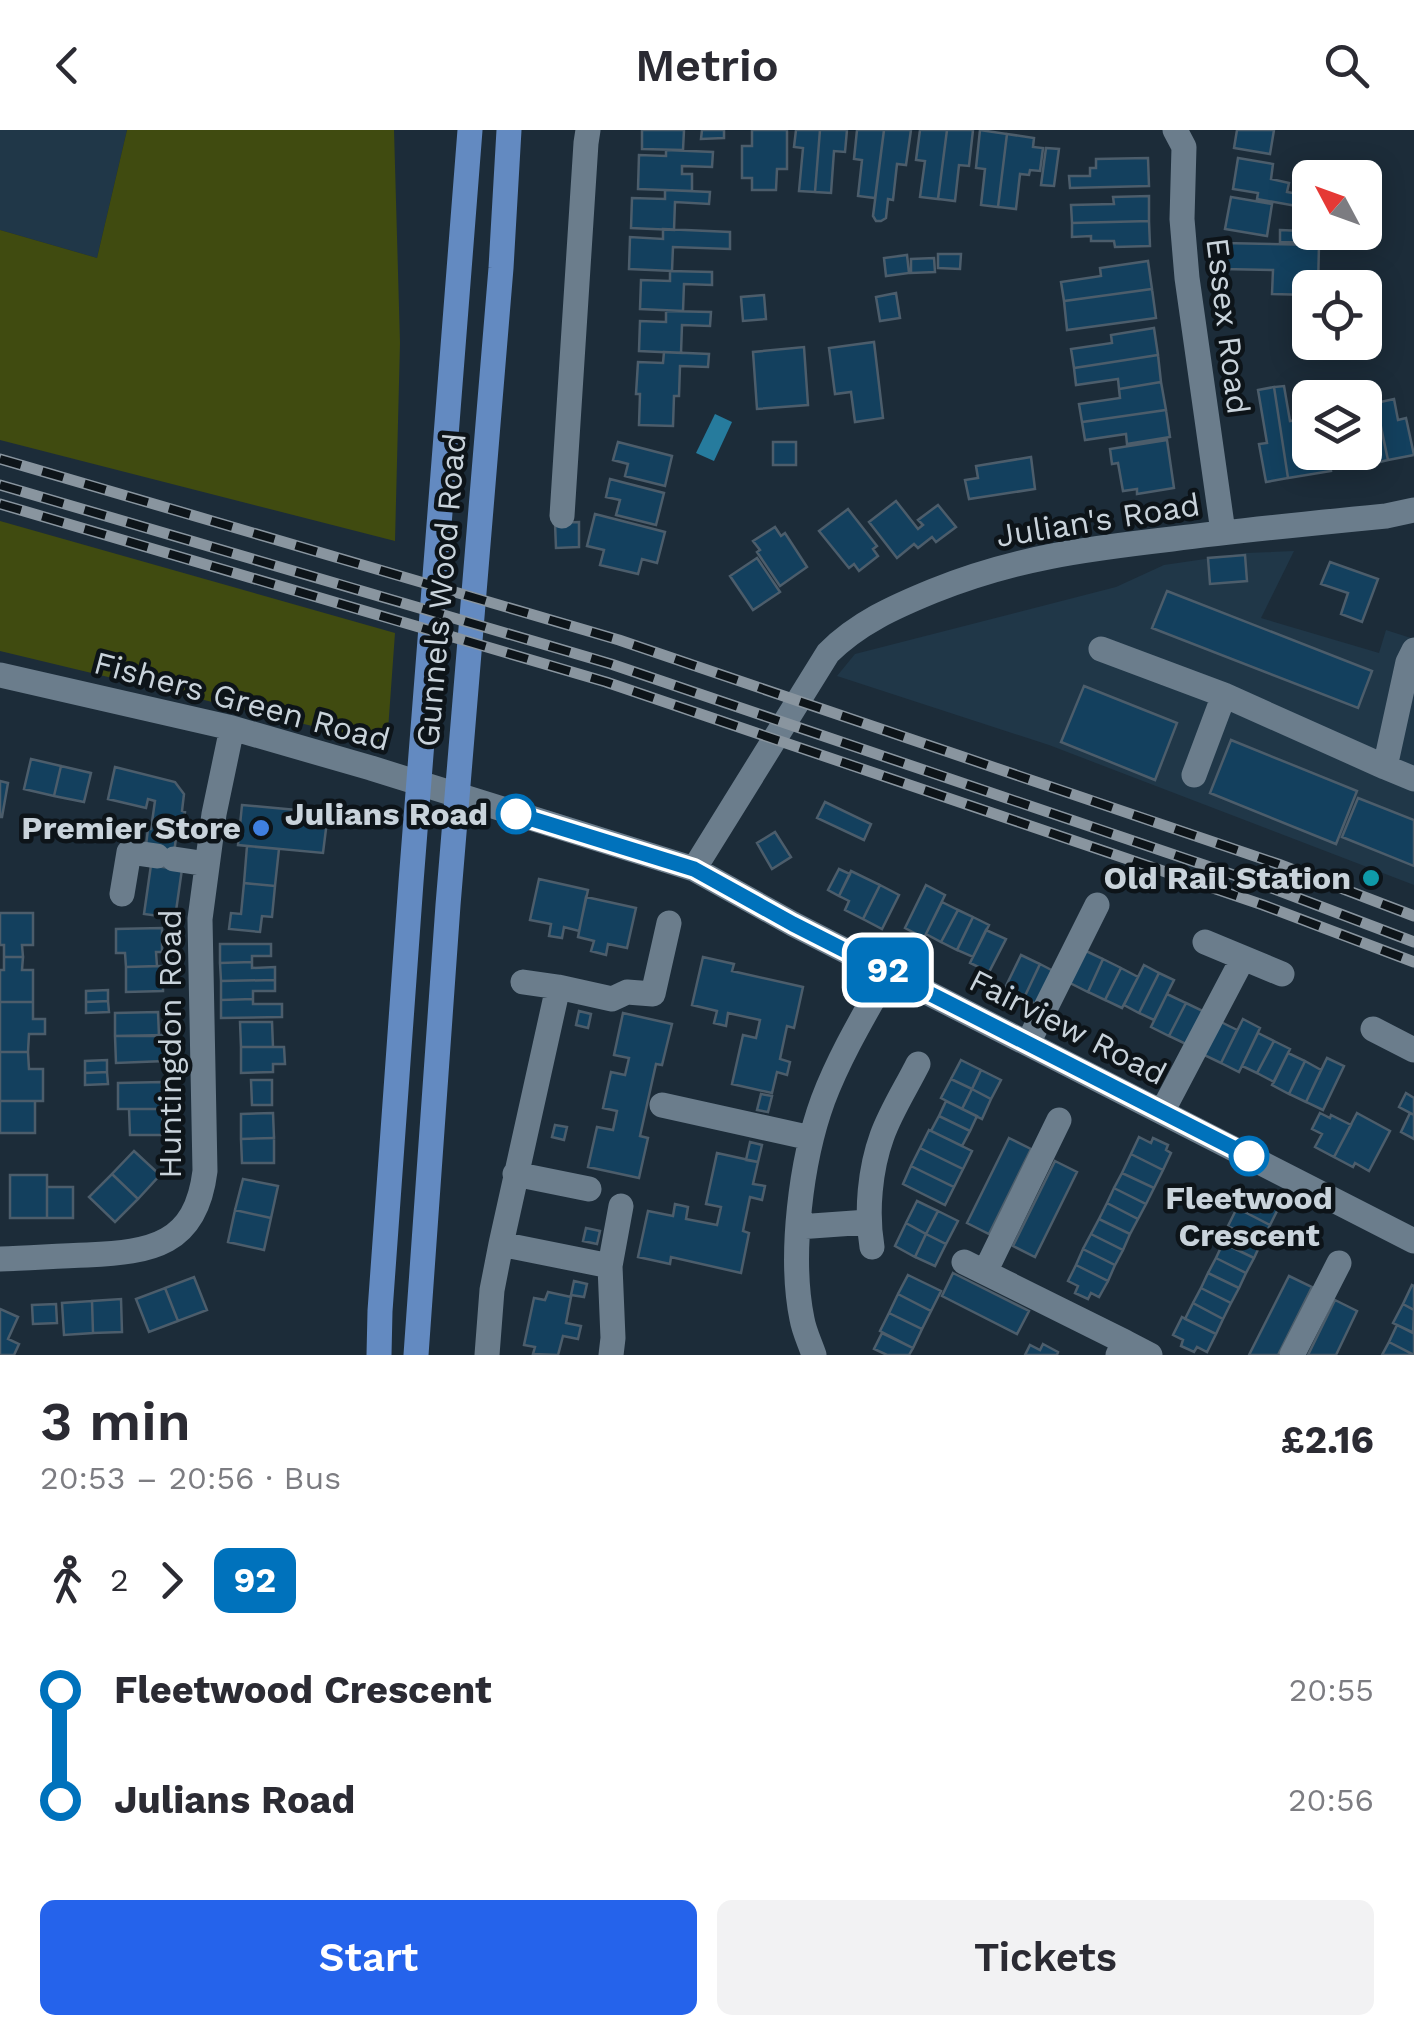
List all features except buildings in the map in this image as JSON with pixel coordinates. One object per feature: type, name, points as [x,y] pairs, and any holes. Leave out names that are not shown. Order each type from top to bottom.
[{"type":"main road","name":"Gunnels Wood Road","points":[[380,1355],[411,882],[470,130]]},
{"type":"main road","name":"Gunnels Wood Road","points":[[416,1355],[510,130]]},
{"type":"street","points":[[562,516],[588,130]]},
{"type":"street","name":"Essex Road","points":[[1176,130],[1184,147],[1182,219],[1187,278],[1223,532]]},
{"type":"street","name":"Julian's Road","points":[[694,869],[819,665],[842,639],[900,604],[1021,561],[1076,550],[1414,510]]},
{"type":"street","points":[[1100,649],[1224,696],[1414,779]]},
{"type":"street","points":[[1384,767],[1414,650]]},
{"type":"street","name":"Fishers Green Road","points":[[0,675],[232,728],[694,869]]},
{"type":"street","points":[[1194,775],[1224,696]]},
{"type":"street","name":"Huntingdon Road","points":[[0,1259],[132,1252],[161,1244],[186,1225],[202,1198],[205,1170],[200,919],[214,814],[232,728]]},
{"type":"street","points":[[122,894],[130,852],[207,864]]},
{"type":"street","name":"Fairview Road","points":[[694,869],[793,924],[1413,1237]]},
{"type":"street","points":[[1028,1043],[1097,905]]},
{"type":"street","points":[[523,982],[612,999],[627,992],[653,994],[669,924]]},
{"type":"street","points":[[1205,942],[1282,974]]},
{"type":"street","points":[[1162,1112],[1243,958]]},
{"type":"street","points":[[814,1355],[802,1320],[797,1274],[798,1227],[811,1138],[824,1098],[890,971]]},
{"type":"street","points":[[487,1355],[492,1290],[558,987]]},
{"type":"street","points":[[1373,1029],[1414,1050]]},
{"type":"street","points":[[798,1227],[870,1234],[870,1192],[882,1138],[918,1064]]},
{"type":"street","points":[[662,1105],[811,1138]]},
{"type":"street","points":[[1059,1120],[975,1267],[1122,1349],[1150,1355]]},
{"type":"street","points":[[515,1174],[589,1189]]},
{"type":"street","points":[[611,1355],[610,1266],[621,1206]]},
{"type":"street","points":[[501,1244],[610,1266]]},
{"type":"street","points":[[1292,1355],[1339,1263]]},
{"type":"shaded area","points":[[0,130],[127,130],[97,258],[0,230]]},
{"type":"shaded area","points":[[1294,551],[1261,618],[1379,653],[1386,630],[1414,639],[1414,885],[1049,745],[837,676],[855,654],[1116,587],[1164,565],[1246,553]]},
{"type":"green space","points":[[127,130],[394,130],[400,343],[395,541],[0,440],[0,230],[97,258]]},
{"type":"green space","points":[[0,521],[395,633],[387,744],[0,651]]},
{"type":"water","points":[[715,414],[732,422],[714,461],[696,453]]},
{"type":"railway","points":[[0,459],[619,640],[1278,864],[1414,916]]},
{"type":"railway","points":[[0,485],[611,664],[1269,887],[1414,942]]},
{"type":"railway","points":[[0,504],[606,682],[1263,905],[1414,962]]},
{"type":"bus line","name":"92","points":[[516,814],[694,869],[793,924],[1249,1156]]},
{"type":"place","name":"Julians Road","points":[[516,814]]},
{"type":"place","name":"Premier Store","points":[[261,828]]},
{"type":"place","name":"Old Rail Station","points":[[1371,878]]},
{"type":"place","name":"Fleetwood Crescent","points":[[1249,1156]]}]
